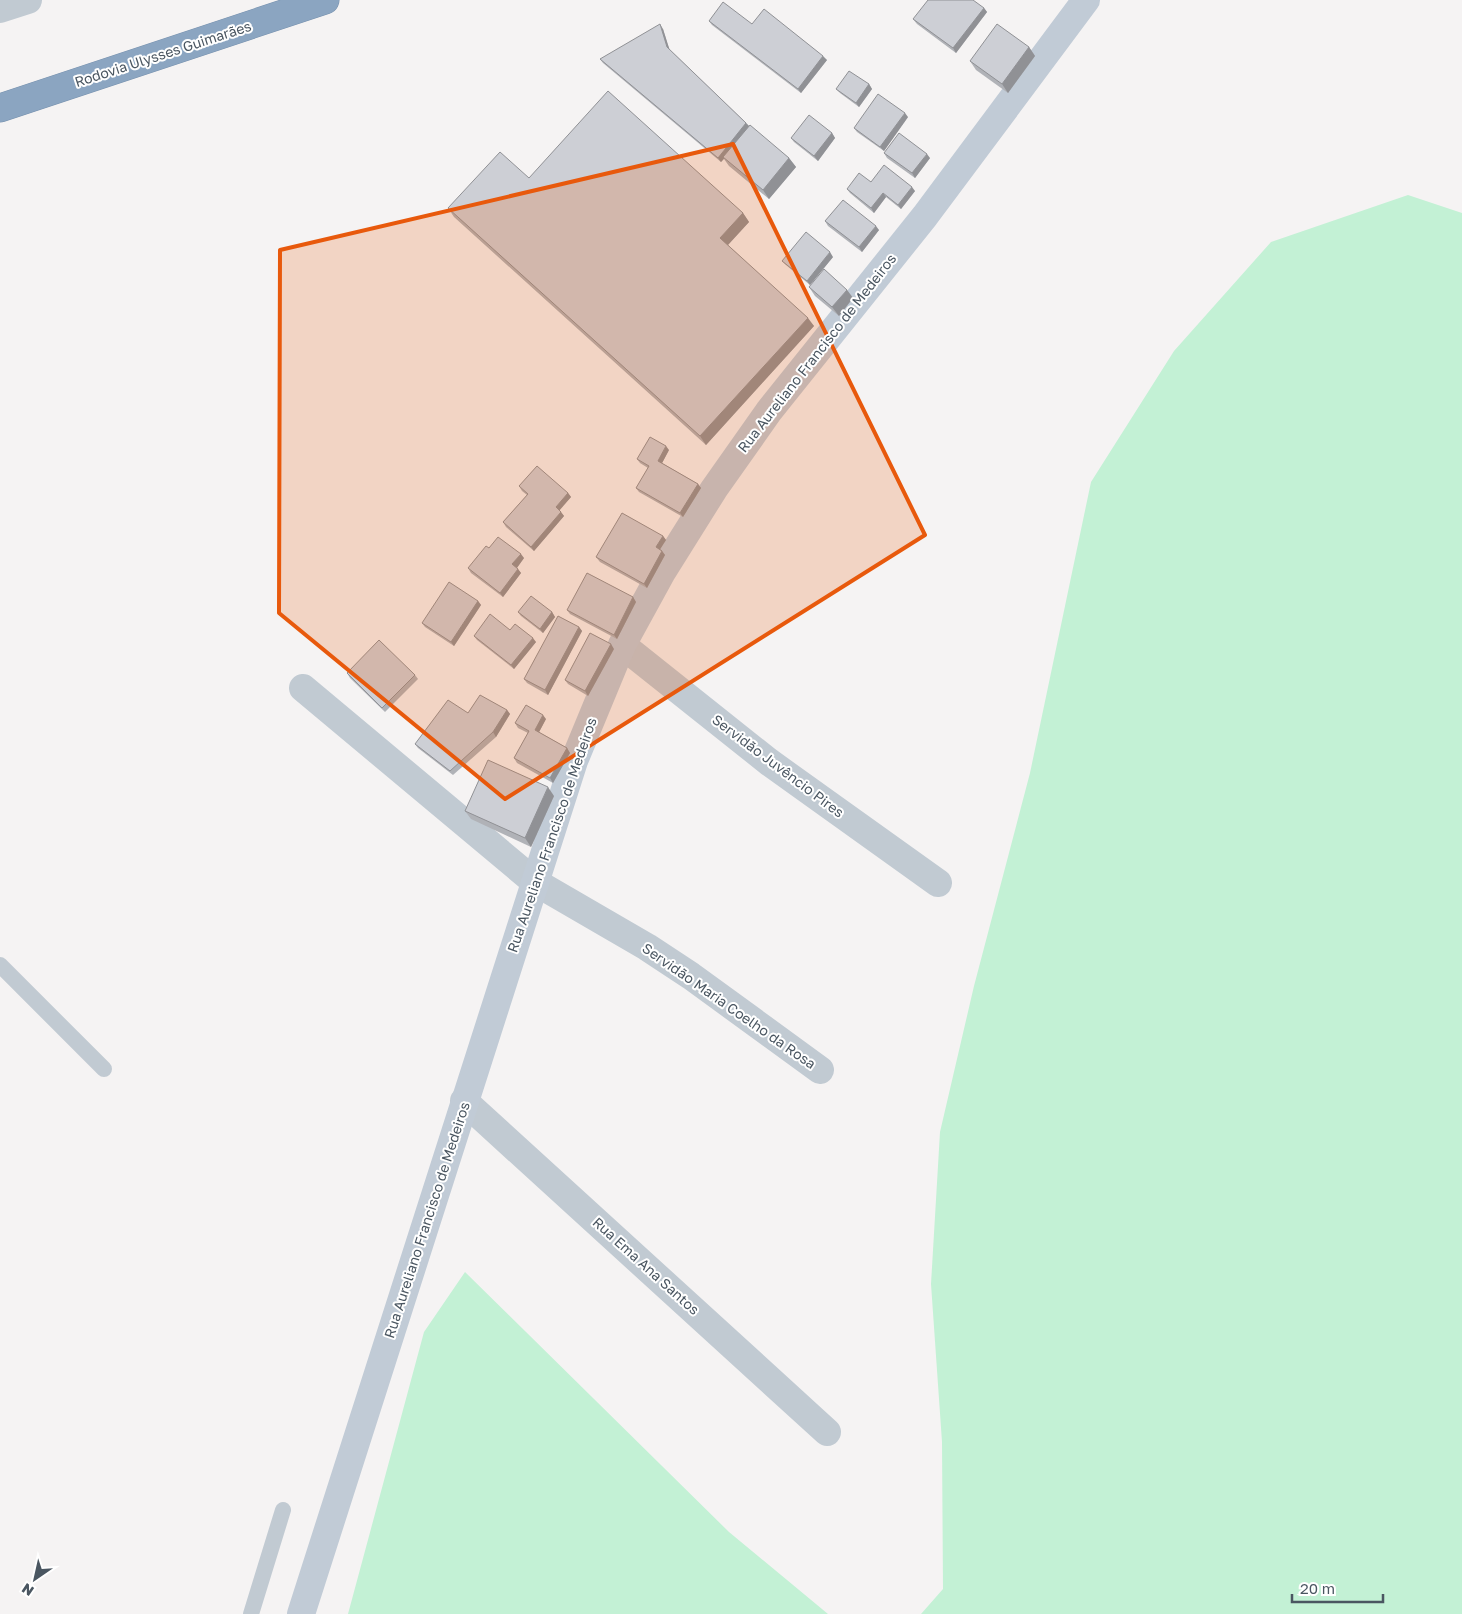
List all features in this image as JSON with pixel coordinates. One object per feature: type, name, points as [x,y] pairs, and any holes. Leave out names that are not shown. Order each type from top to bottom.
[{"type":"highway","name":"Rodovia Ulysses Guimarães","points":[[0,108],[325,0]]},
{"type":"street","points":[[0,10],[28,0]]},
{"type":"street","name":"Rua Aureliano Francisco de Medeiros","points":[[301,1614],[574,761],[622,645],[662,572],[714,488],[769,411],[925,216],[1086,0]]},
{"type":"street","name":"Servidão Juvêncio Pires","points":[[622,645],[769,762],[938,883]]},
{"type":"street","name":"Servidão Maria Coelho da Rosa","points":[[303,688],[535,882],[691,976],[820,1070]]},
{"type":"street","name":"Rua Ema Ana Santos","points":[[464,1101],[828,1432]]},
{"type":"lane","points":[[0,965],[104,1068]]},
{"type":"lane","points":[[251,1614],[283,1510]]},
{"type":"highlighted area","points":[[733,144],[925,535],[505,799],[279,613],[280,250]]},
{"type":"green space","points":[[1408,195],[1462,213],[1462,1614],[921,1614],[943,1589],[942,1442],[931,1284],[940,1132],[974,986],[1030,773],[1091,482],[1174,351],[1271,242]]},
{"type":"green space","points":[[465,1272],[729,1532],[828,1614],[348,1614],[424,1332]]},
{"type":"building","points":[[928,0],[973,0],[984,8],[953,48],[913,19]]},
{"type":"building","points":[[723,2],[752,24],[764,9],[823,56],[798,89],[709,21]]},
{"type":"building","points":[[660,24],[667,47],[746,123],[718,158],[600,59]]},
{"type":"building","points":[[997,24],[1029,47],[1002,84],[970,61]]},
{"type":"building","points":[[849,71],[869,84],[856,103],[836,89]]},
{"type":"building","points":[[608,91],[743,213],[720,238],[808,318],[700,436],[448,208],[500,152],[529,178]]},
{"type":"building","points":[[878,94],[905,113],[880,147],[854,128]]},
{"type":"building","points":[[809,115],[832,133],[814,156],[791,138]]},
{"type":"building","points":[[750,125],[789,158],[763,190],[723,157]]},
{"type":"building","points":[[899,133],[927,154],[912,173],[884,153]]},
{"type":"building","points":[[884,165],[912,187],[898,205],[883,193],[871,208],[847,189],[859,173],[871,182]]},
{"type":"building","points":[[843,200],[876,226],[859,247],[825,221]]},
{"type":"building","points":[[806,232],[830,252],[807,281],[782,261]]},
{"type":"building","points":[[824,269],[847,290],[832,307],[809,287]]},
{"type":"building","points":[[650,437],[666,446],[658,461],[698,484],[680,513],[636,488],[649,466],[637,459]]},
{"type":"building","points":[[537,466],[568,493],[556,507],[561,512],[531,547],[503,522],[528,494],[519,486]]},
{"type":"building","points":[[622,513],[663,536],[656,547],[662,551],[644,584],[596,557]]},
{"type":"building","points":[[498,537],[521,554],[512,564],[518,569],[500,593],[468,568],[486,546],[489,548]]},
{"type":"building","points":[[587,573],[633,597],[614,635],[567,610]]},
{"type":"building","points":[[449,582],[478,601],[451,642],[422,623]]},
{"type":"building","points":[[531,596],[552,612],[540,629],[518,612]]},
{"type":"building","points":[[490,614],[510,630],[515,624],[533,638],[511,665],[474,636]]},
{"type":"building","points":[[558,616],[579,627],[545,690],[524,679]]},
{"type":"building","points":[[590,633],[611,644],[585,691],[565,680]]},
{"type":"building","points":[[379,640],[415,675],[382,708],[347,673]]},
{"type":"building","points":[[480,695],[507,710],[493,732],[450,771],[415,744],[448,700],[468,713]]},
{"type":"building","points":[[526,705],[543,715],[535,730],[567,748],[550,778],[514,758],[529,731],[515,723]]},
{"type":"building","points":[[488,760],[548,787],[525,838],[465,811]]}]
